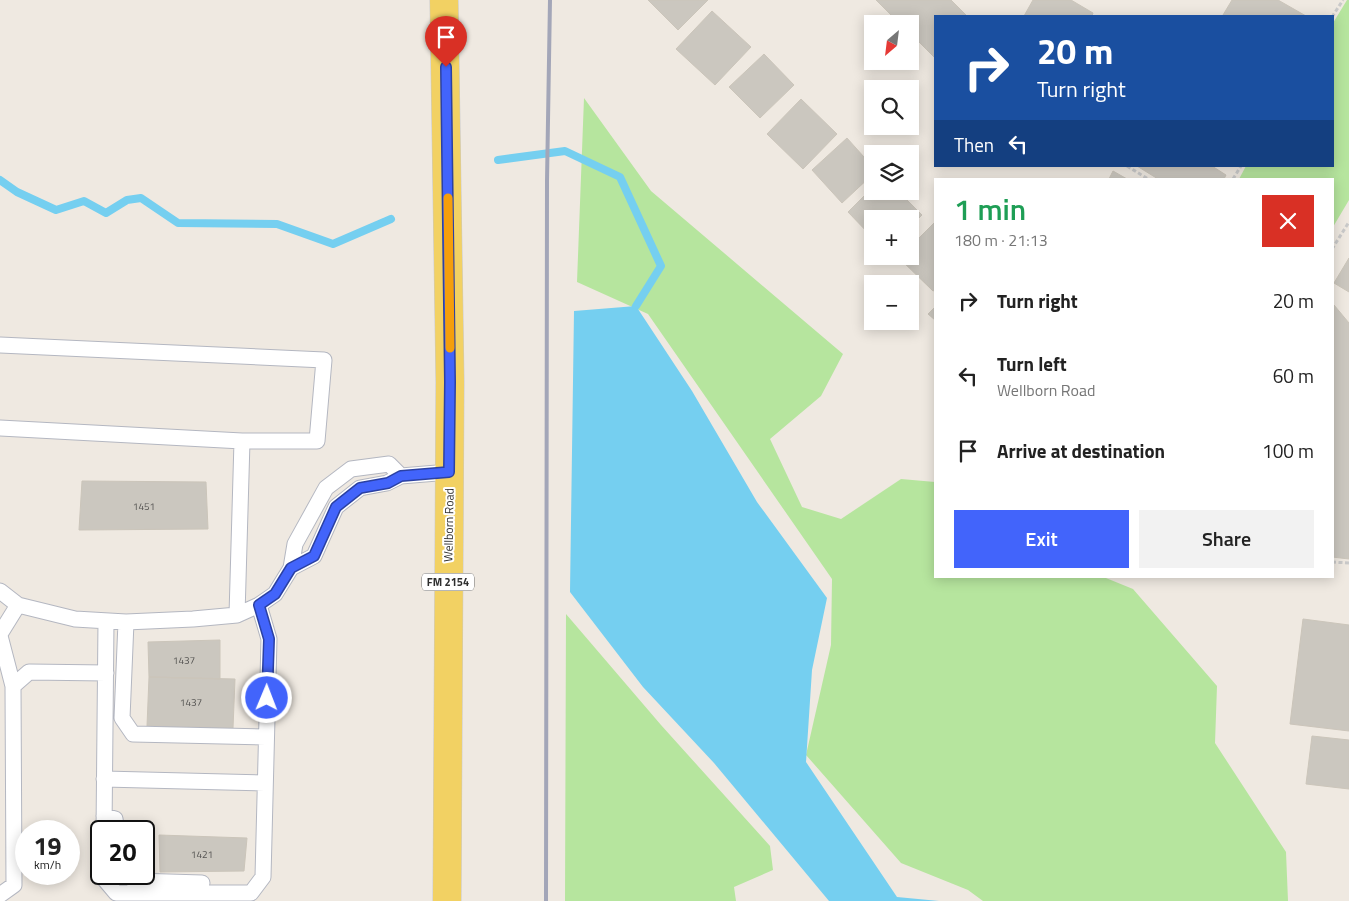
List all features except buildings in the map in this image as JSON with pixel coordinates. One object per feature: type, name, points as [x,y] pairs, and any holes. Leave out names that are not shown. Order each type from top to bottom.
[{"type":"main road","name":"Wellborn Road","points":[[444,0],[450,382],[447,901]]},
{"type":"lane","points":[[0,345],[324,360],[317,441],[242,441],[0,428]]},
{"type":"lane","points":[[237,615],[242,441]]},
{"type":"lane","points":[[0,591],[18,605],[75,619],[126,622],[237,615],[259,605],[275,594],[291,568],[295,544],[326,488],[351,469],[389,464],[401,476]]},
{"type":"lane","points":[[291,568],[314,556],[336,507],[360,488],[388,483],[401,476],[449,472]]},
{"type":"lane","points":[[0,895],[14,885],[13,686],[0,635],[18,605]]},
{"type":"lane","points":[[109,885],[116,893],[251,893],[263,877],[269,639],[259,605]]},
{"type":"lane","points":[[104,820],[106,621]]},
{"type":"lane","points":[[126,622],[122,718],[133,734],[266,737]]},
{"type":"lane","points":[[13,686],[29,672],[106,672]]},
{"type":"lane","points":[[104,779],[264,783]]},
{"type":"lane","points":[[104,816],[115,820]]},
{"type":"lane","points":[[155,882],[258,885]]},
{"type":"path","points":[[1333,15],[1343,0]]},
{"type":"path","points":[[1128,167],[1146,178]]},
{"type":"path","points":[[1334,246],[1349,222]]},
{"type":"path","points":[[1334,562],[1349,563]]},
{"type":"green space","points":[[1347,0],[1349,0],[1349,200],[1334,225],[1334,178],[1240,178],[1245,167],[1334,167],[1334,21]]},
{"type":"green space","points":[[584,98],[651,191],[843,354],[821,396],[770,439],[802,507],[841,519],[901,479],[934,482],[934,578],[1106,578],[1133,589],[1217,686],[1215,743],[1286,852],[1288,901],[983,901],[968,890],[901,863],[806,755],[831,645],[832,579],[648,314],[577,282]]},
{"type":"green space","points":[[566,614],[661,725],[770,846],[773,870],[734,887],[736,901],[565,901]]},
{"type":"water","points":[[636,306],[692,391],[757,502],[827,598],[812,670],[806,762],[897,897],[939,901],[829,901],[714,763],[643,687],[570,592],[574,311]]},
{"type":"waterway","points":[[498,160],[565,151],[620,177],[661,266],[636,306]]},
{"type":"waterway","points":[[0,180],[17,192],[56,210],[84,201],[106,213],[127,200],[141,198],[178,223],[277,224],[333,244],[391,219]]},
{"type":"railway","points":[[546,901],[547,181],[550,0]]},
{"type":"slow traffic","points":[[448,198],[450,348]]},
{"type":"route","points":[[267,698],[269,639],[259,605],[275,594],[291,568],[314,556],[336,507],[360,488],[388,483],[401,476],[449,472],[450,382],[446,67]]}]
